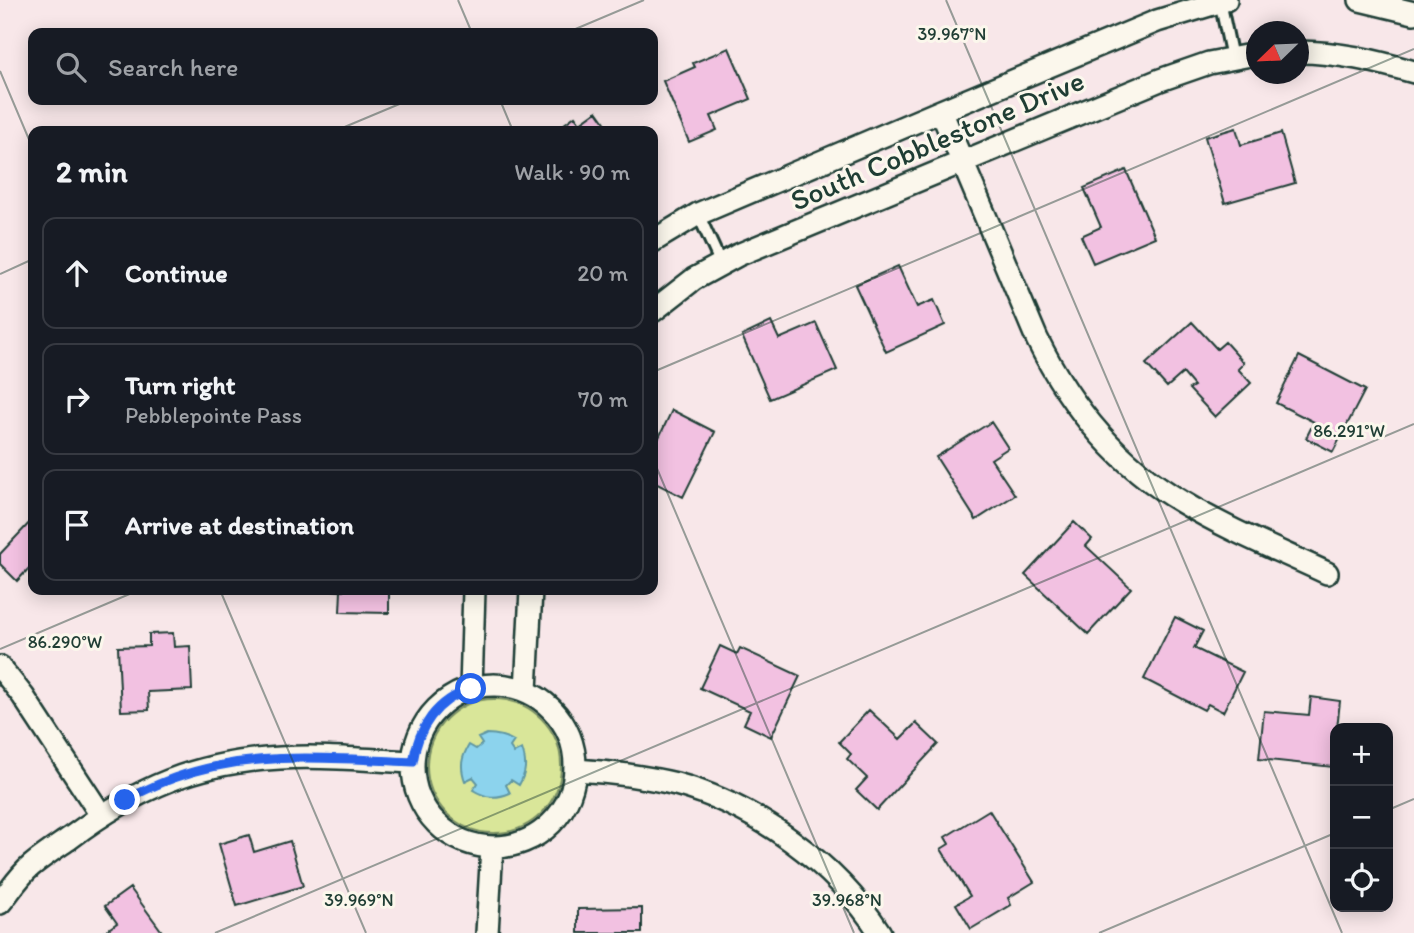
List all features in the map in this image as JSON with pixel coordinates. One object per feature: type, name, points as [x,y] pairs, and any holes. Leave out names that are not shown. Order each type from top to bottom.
[{"type":"street","name":"South Cobblestone Drive","points":[[658,238],[698,214],[1157,20],[1226,0]]},
{"type":"street","points":[[1360,0],[1414,13]]},
{"type":"street","points":[[1309,52],[1367,60],[1414,72]]},
{"type":"street","name":"South Cobblestone Drive","points":[[658,307],[694,279],[721,264],[1160,80],[1209,63],[1246,56]]},
{"type":"street","points":[[941,111],[1037,340],[1071,399],[1105,439],[1136,469],[1181,502],[1327,573]]},
{"type":"street","points":[[471,689],[474,595]]},
{"type":"street","points":[[526,691],[531,595]]},
{"type":"street","points":[[0,667],[23,696],[101,815]]},
{"type":"street","points":[[485,685],[526,691],[549,706],[566,728],[572,741],[575,770],[568,802],[551,825],[530,840],[517,845],[492,847],[464,842],[438,825],[420,799],[415,784],[413,762],[421,730],[432,713],[460,692],[485,685]]},
{"type":"street","points":[[0,903],[29,867],[101,815],[136,794],[174,778],[240,762],[300,757],[413,762]]},
{"type":"street","points":[[575,770],[625,774],[677,784],[725,801],[748,813],[828,871],[861,907],[880,933]]},
{"type":"street","points":[[487,933],[492,847]]},
{"type":"lane","points":[[1220,1],[1232,58]]},
{"type":"lane","points":[[698,214],[721,264]]},
{"type":"green space","points":[[494,699],[520,704],[541,719],[556,740],[561,766],[556,792],[541,813],[520,828],[494,833],[468,828],[447,813],[432,792],[427,766],[432,740],[447,719],[468,704]]},
{"type":"water","points":[[487,734],[514,741],[510,747],[514,753],[522,749],[525,759],[519,785],[511,780],[506,785],[510,793],[496,797],[482,795],[473,790],[478,783],[473,777],[465,781],[462,771],[463,758],[469,745],[476,749],[482,744],[478,738]]},
{"type":"building","points":[[729,48],[751,99],[711,116],[717,130],[689,142],[663,81],[695,67],[693,63]]},
{"type":"building","points":[[597,111],[608,126],[562,126],[575,116],[580,123]]},
{"type":"building","points":[[1236,128],[1241,145],[1281,133],[1295,183],[1225,203],[1205,137]]},
{"type":"building","points":[[1126,170],[1155,237],[1093,263],[1081,236],[1101,227],[1084,188]]},
{"type":"building","points":[[898,266],[917,307],[934,300],[945,325],[886,352],[855,285]]},
{"type":"building","points":[[771,322],[779,339],[816,323],[837,370],[770,399],[742,336]]},
{"type":"building","points":[[1192,322],[1217,349],[1225,342],[1244,363],[1238,369],[1251,383],[1215,417],[1189,389],[1194,386],[1183,373],[1167,387],[1146,364]]},
{"type":"building","points":[[1299,356],[1365,390],[1333,452],[1306,438],[1314,422],[1276,403]]},
{"type":"building","points":[[672,410],[715,432],[683,497],[658,484],[658,439]]},
{"type":"building","points":[[991,422],[1008,448],[991,459],[1015,495],[976,520],[936,457]]},
{"type":"building","points":[[1074,522],[1092,539],[1086,546],[1131,588],[1088,634],[1025,575]]},
{"type":"building","points":[[28,524],[28,569],[17,581],[0,564],[0,554]]},
{"type":"building","points":[[341,595],[389,595],[389,613],[340,612]]},
{"type":"building","points":[[1175,617],[1203,631],[1194,648],[1243,672],[1223,712],[1208,704],[1204,710],[1144,679]]},
{"type":"building","points":[[173,633],[174,647],[190,646],[192,690],[148,692],[149,710],[121,711],[118,647],[149,646],[149,634]]},
{"type":"building","points":[[720,646],[737,654],[740,648],[800,676],[771,737],[744,724],[750,711],[700,688]]},
{"type":"building","points":[[1311,697],[1340,701],[1338,723],[1330,723],[1330,767],[1259,759],[1264,711],[1309,715]]},
{"type":"building","points":[[869,710],[900,739],[916,723],[938,744],[877,810],[856,790],[867,778],[847,759],[851,754],[839,742]]},
{"type":"building","points":[[989,810],[1034,882],[1008,898],[1011,905],[971,929],[956,904],[970,896],[941,849],[949,844],[945,837]]},
{"type":"building","points":[[249,835],[254,852],[290,841],[303,886],[237,906],[219,844]]},
{"type":"building","points":[[130,888],[163,933],[103,933],[117,923],[105,906]]},
{"type":"building","points":[[642,908],[642,933],[578,933],[578,909]]},
{"type":"route","points":[[125,800],[174,778],[260,759],[300,757],[413,762],[421,730],[432,713],[445,701],[471,689]]}]
